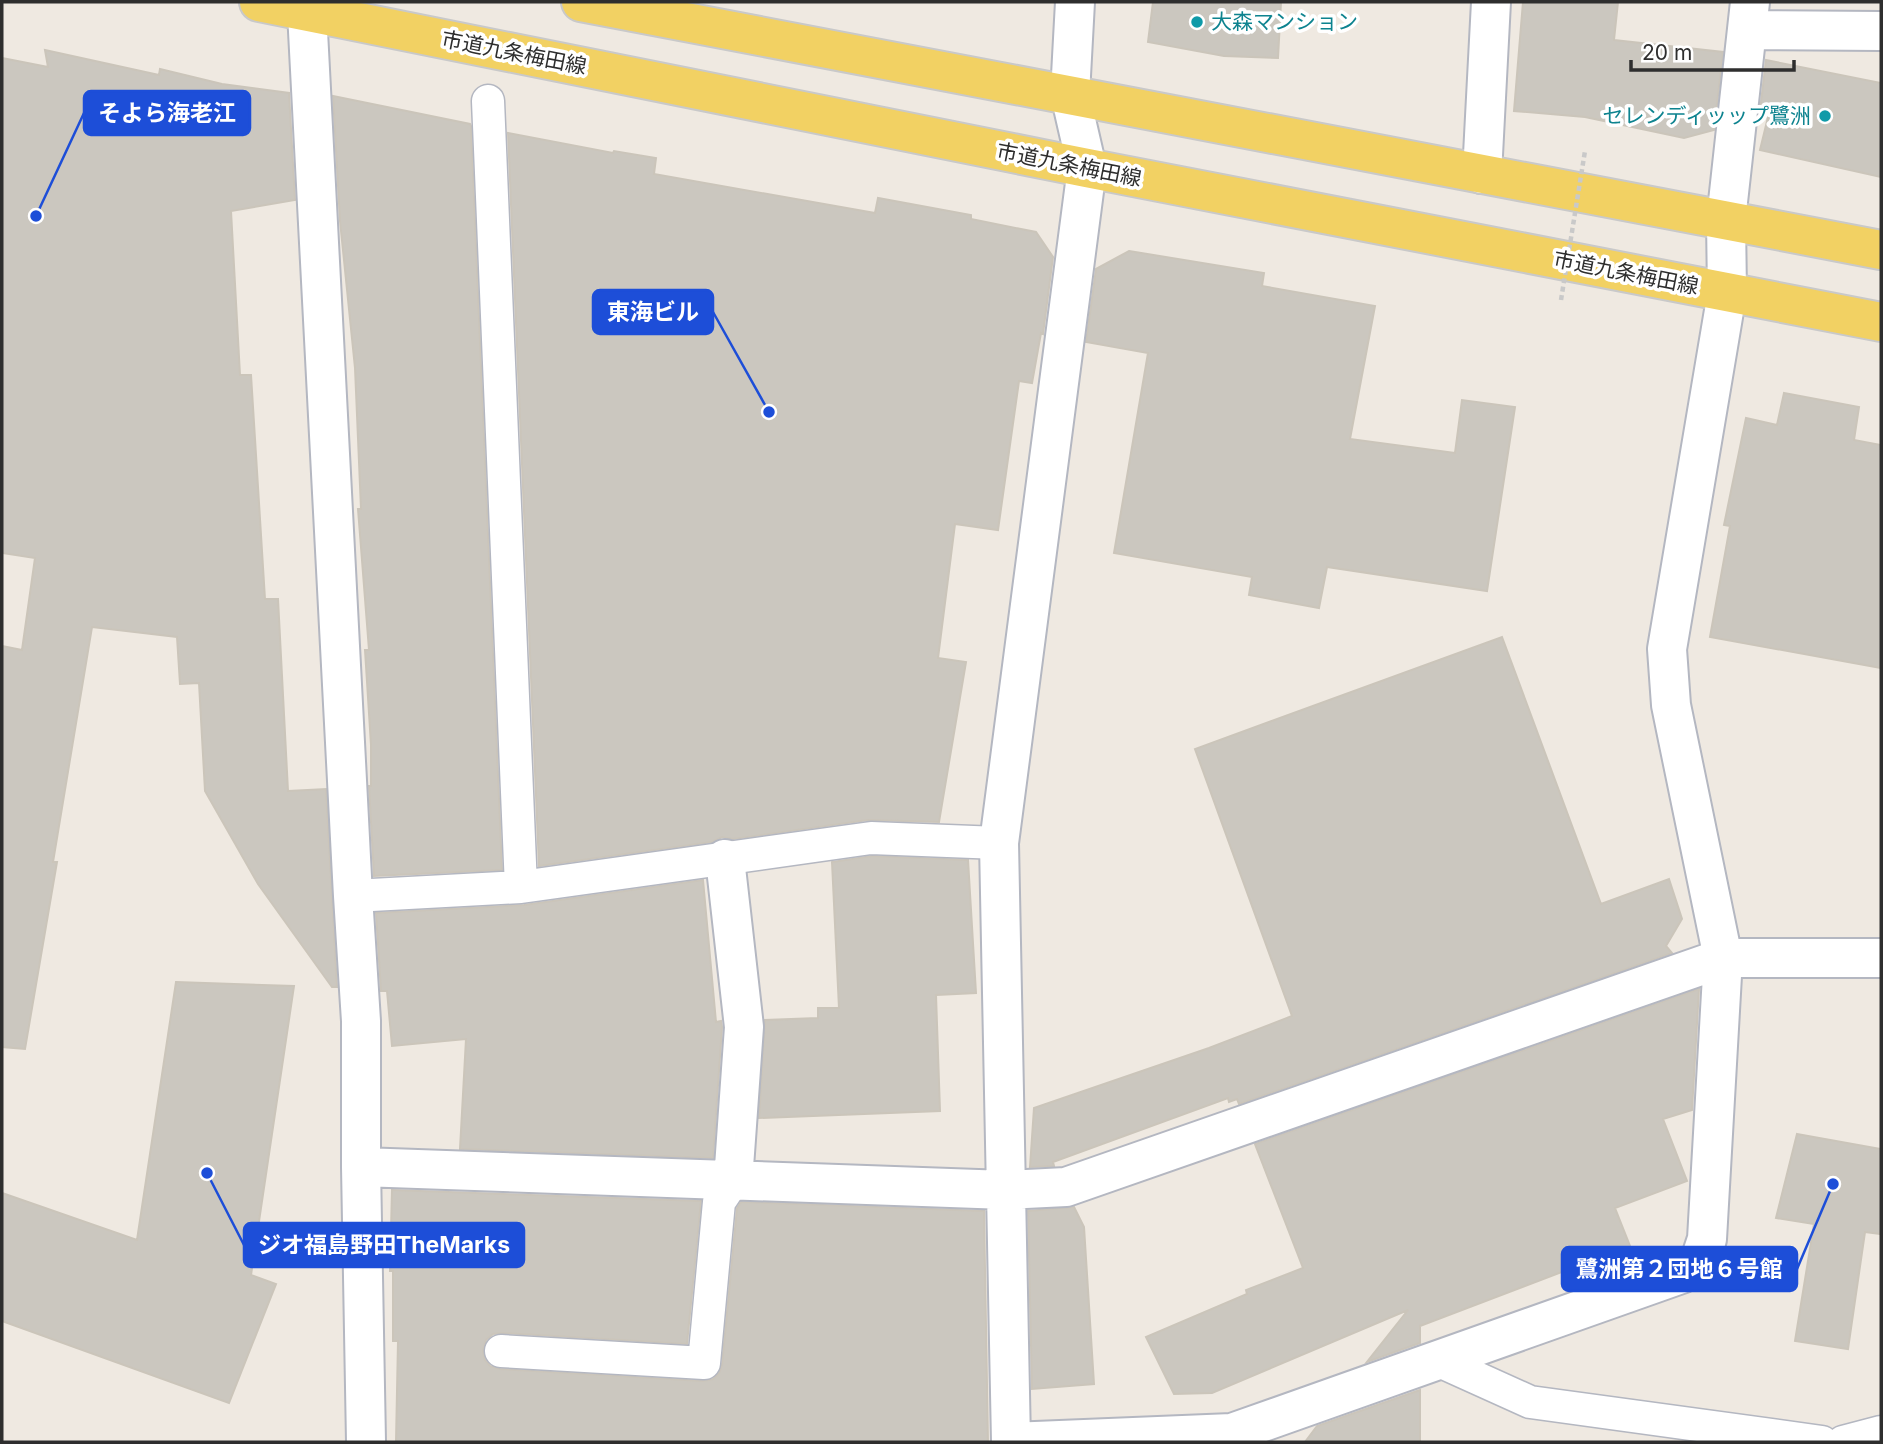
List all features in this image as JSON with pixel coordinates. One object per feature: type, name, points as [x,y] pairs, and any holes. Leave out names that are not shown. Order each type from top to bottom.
[{"type":"main road","name":"市道九条梅田線","points":[[259,2],[308,7],[1087,169],[1881,322]]},
{"type":"main road","points":[[581,2],[647,9],[1070,94],[1881,250]]},
{"type":"street","points":[[1075,2],[1070,94],[1087,169],[999,843],[1011,1442],[1232,1433],[1681,1274],[1700,1260],[1707,1239],[1723,958],[1671,705],[1667,649],[1727,293],[1726,220],[1749,16],[1881,31]]},
{"type":"street","points":[[1482,174],[1491,2]]},
{"type":"street","points":[[308,7],[353,896],[362,1021],[361,1167],[366,1442]]},
{"type":"street","points":[[725,859],[744,1027],[733,1181]]},
{"type":"street","points":[[361,1167],[1006,1189],[1066,1187],[1723,958],[1881,958]]},
{"type":"lane","points":[[488,101],[521,887]]},
{"type":"lane","points":[[353,896],[521,887],[871,838],[999,843]]},
{"type":"lane","points":[[501,1351],[704,1363],[719,1202],[733,1181]]},
{"type":"lane","points":[[1437,1360],[1530,1402],[1822,1442]]},
{"type":"lane","points":[[1843,1442],[1881,1432]]},
{"type":"path","points":[[1561,300],[1585,151]]},
{"type":"building","name":"大森マンション","points":[[1153,2],[1281,2],[1278,58],[1224,56],[1148,42]]},
{"type":"building","points":[[1523,2],[1618,2],[1614,40],[1723,52],[1714,130],[1684,138],[1585,117],[1514,111]]},
{"type":"building","points":[[45,50],[159,75],[160,69],[222,84],[289,93],[295,200],[231,211],[240,375],[251,375],[265,599],[278,599],[288,791],[326,789],[337,987],[332,987],[258,884],[205,791],[199,683],[180,684],[177,637],[92,627],[53,862],[57,862],[25,1049],[2,1047],[2,646],[22,650],[35,558],[2,553],[2,58],[48,67]]},
{"type":"building","name":"セレンディッップ鷺洲","points":[[1766,60],[1881,83],[1881,177],[1760,150],[1768,117],[1759,119]]},
{"type":"building","points":[[333,96],[471,126],[502,870],[374,876],[369,786],[371,745],[365,650],[369,650],[358,509],[361,509],[355,368],[340,221]]},
{"type":"building","points":[[508,133],[613,153],[614,151],[656,158],[654,174],[875,213],[878,198],[971,215],[971,219],[1036,232],[1053,257],[1043,334],[1041,333],[1032,383],[1019,381],[998,530],[955,524],[938,658],[966,662],[939,822],[868,820],[733,839],[722,837],[712,842],[539,866]]},
{"type":"building","points":[[1129,251],[1264,273],[1262,286],[1375,306],[1350,439],[1455,453],[1462,400],[1515,407],[1487,591],[1327,567],[1319,608],[1249,595],[1252,577],[1114,553],[1148,353],[1086,342],[1096,269]]},
{"type":"building","points":[[1784,393],[1859,407],[1854,440],[1881,445],[1881,668],[1710,637],[1730,526],[1724,525],[1746,418],[1777,425]]},
{"type":"building","points":[[1502,637],[1601,904],[1669,879],[1682,919],[1666,946],[1672,953],[1239,1104],[1237,1099],[1229,1102],[1228,1098],[1053,1162],[1054,1166],[1030,1167],[1034,1108],[1209,1048],[1292,1016],[1195,749]]},
{"type":"building","points":[[872,856],[968,860],[976,993],[936,995],[940,1111],[759,1118],[765,1020],[818,1018],[818,1008],[839,1008],[832,862]]},
{"type":"building","points":[[703,880],[716,1022],[721,1021],[722,1027],[713,1158],[460,1149],[466,1039],[392,1046],[387,991],[381,991],[376,913],[524,905]]},
{"type":"building","points":[[176,982],[294,986],[251,1275],[276,1284],[229,1403],[2,1321],[2,1193],[137,1240]]},
{"type":"building","points":[[1699,989],[1692,1110],[1663,1119],[1687,1181],[1615,1208],[1630,1246],[1420,1326],[1420,1343],[1367,1362],[1408,1310],[1212,1393],[1174,1394],[1146,1337],[1247,1294],[1246,1290],[1303,1268],[1255,1144]]},
{"type":"building","points":[[1797,1134],[1881,1149],[1881,1234],[1865,1232],[1848,1349],[1795,1341],[1814,1224],[1776,1218]]},
{"type":"building","points":[[392,1190],[701,1201],[687,1344],[502,1333],[493,1334],[486,1340],[483,1351],[490,1366],[500,1369],[703,1381],[713,1379],[722,1365],[737,1208],[741,1202],[984,1211],[988,1442],[396,1442],[398,1341],[393,1341],[393,1271],[390,1271]]},
{"type":"building","points":[[1074,1207],[1084,1227],[1094,1384],[1032,1389],[1028,1211]]},
{"type":"building","points":[[1420,1390],[1420,1442],[1305,1442],[1317,1426]]},
{"type":"place","name":"大森マンション","points":[[1197,22]]},
{"type":"place","name":"セレンディッップ鷺洲","points":[[1825,116]]},
{"type":"place","name":"そよら海老江","points":[[36,216]]},
{"type":"place","name":"東海ビル","points":[[769,412]]},
{"type":"place","name":"ジオ福島野田TheMarks","points":[[207,1173]]},
{"type":"place","name":"鷺洲第２団地６号館","points":[[1833,1184]]}]
